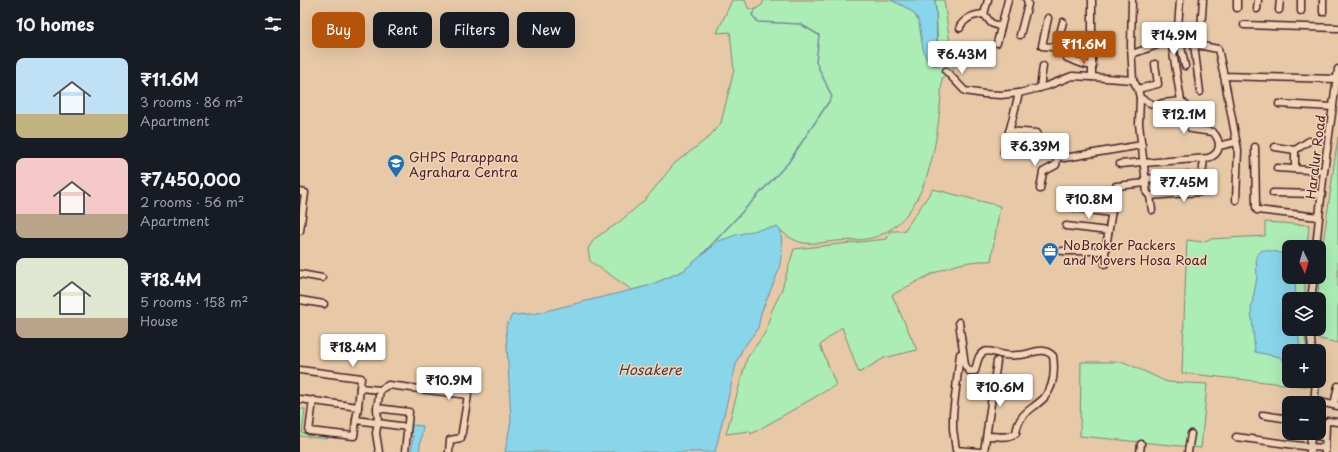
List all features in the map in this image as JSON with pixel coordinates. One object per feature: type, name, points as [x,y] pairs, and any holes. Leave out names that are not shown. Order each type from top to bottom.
[{"type":"street","points":[[984,14],[988,0]]},
{"type":"street","points":[[997,43],[1008,0]]},
{"type":"street","points":[[1020,35],[1028,4],[1027,0]]},
{"type":"street","points":[[1092,0],[1092,77]]},
{"type":"street","points":[[1132,0],[1133,80],[1138,89],[1140,98],[1139,124],[1143,162],[1147,194],[1150,196],[1152,210]]},
{"type":"street","points":[[1180,0],[1176,41],[1180,101]]},
{"type":"street","points":[[1200,92],[1197,45],[1203,0]]},
{"type":"street","points":[[1237,0],[1237,8]]},
{"type":"street","points":[[1257,9],[1258,0]]},
{"type":"street","points":[[1279,10],[1280,0]]},
{"type":"street","points":[[1301,0],[1301,11]]},
{"type":"street","points":[[1323,0],[1323,12]]},
{"type":"street","points":[[984,14],[991,23],[1001,27]]},
{"type":"street","points":[[960,28],[963,21],[973,15],[984,14]]},
{"type":"street","points":[[1048,18],[1042,46],[1062,48],[1065,50],[1066,56],[1070,60],[1093,66]]},
{"type":"street","points":[[1056,48],[1063,22]]},
{"type":"street","points":[[1244,25],[1338,28]]},
{"type":"street","points":[[1132,54],[1176,41],[1218,49],[1238,157],[1236,200]]},
{"type":"street","points":[[1176,41],[1185,66]]},
{"type":"street","points":[[1138,89],[1158,84],[1155,64]]},
{"type":"street","points":[[1040,88],[1043,66]]},
{"type":"street","points":[[946,71],[965,91],[1001,95],[1019,93],[1040,88],[1072,76],[1133,80]]},
{"type":"street","points":[[1224,76],[1337,74]]},
{"type":"street","name":"Haralur Road","points":[[1317,240],[1337,74]]},
{"type":"street","points":[[1004,152],[1019,93]]},
{"type":"street","points":[[1120,164],[1204,159],[1216,154],[1218,151],[1218,140],[1213,132],[1191,129],[1185,104],[1180,101],[1163,103],[1156,106],[1140,98]]},
{"type":"street","points":[[1279,104],[1333,107]]},
{"type":"street","points":[[1009,131],[1037,133],[1039,138],[1053,142],[1058,155],[1056,165],[1043,172],[1040,189]]},
{"type":"street","points":[[1275,146],[1296,150],[1309,141]]},
{"type":"street","points":[[1219,146],[1236,142]]},
{"type":"street","points":[[1058,155],[1064,158],[1142,145]]},
{"type":"street","points":[[1256,147],[1257,210],[1319,217]]},
{"type":"street","points":[[1295,169],[1296,150]]},
{"type":"street","points":[[1150,196],[1200,192],[1204,159]]},
{"type":"street","points":[[1277,168],[1324,171]]},
{"type":"street","points":[[1105,264],[1105,251],[1116,186],[1187,175]]},
{"type":"street","points":[[300,192],[305,193],[300,231]]},
{"type":"street","points":[[1273,193],[1322,194]]},
{"type":"street","points":[[1075,208],[1111,213]]},
{"type":"street","points":[[1066,226],[1108,231]]},
{"type":"street","points":[[1062,252],[1105,251]]},
{"type":"street","points":[[300,274],[322,278]]},
{"type":"street","points":[[300,300],[324,304]]},
{"type":"street","points":[[959,322],[965,365],[969,371],[975,371],[979,356],[987,351],[1005,355],[1025,355],[1038,350],[1044,350],[1053,356],[1054,365],[1051,384],[1045,397],[1022,416],[1017,423],[1016,433],[1014,435],[1004,437],[987,436]]},
{"type":"street","points":[[960,354],[953,414],[953,437],[956,450],[980,452]]},
{"type":"street","points":[[984,452],[997,361]]},
{"type":"street","points":[[300,370],[361,378],[354,436],[309,431],[313,400]]},
{"type":"street","points":[[360,388],[380,390],[388,385],[468,395],[461,438],[450,440],[449,452]]},
{"type":"street","points":[[1326,404],[1336,406],[1338,386]]},
{"type":"street","points":[[379,452],[376,433],[378,422],[377,408],[380,390]]},
{"type":"street","points":[[300,399],[358,406]]},
{"type":"street","points":[[377,408],[409,412],[406,452]]},
{"type":"street","points":[[1263,415],[1282,418]]},
{"type":"street","points":[[356,420],[407,427]]},
{"type":"street","points":[[1326,423],[1328,421],[1338,422]]},
{"type":"street","points":[[1188,452],[1191,434]]},
{"type":"street","points":[[1236,437],[1310,450],[1325,450]]},
{"type":"street","points":[[1310,450],[1311,440]]},
{"type":"street","points":[[1140,452],[1141,444]]},
{"type":"green space","points":[[732,0],[745,0],[748,8],[754,10],[762,5],[764,0],[891,0],[910,10],[918,20],[930,63],[937,65],[940,64],[940,61],[935,0],[944,0],[954,73],[942,78],[935,144],[930,168],[922,189],[911,209],[896,225],[878,236],[863,240],[803,243],[794,240],[777,227],[719,241],[683,271],[648,286],[632,290],[590,261],[588,249],[594,239],[618,223],[645,200],[675,163],[708,138],[721,123],[734,70],[730,32],[717,33]]},
{"type":"green space","points":[[1338,137],[1338,343],[1316,338],[1316,336],[1326,336],[1326,292],[1318,292],[1319,284],[1326,284],[1326,240],[1324,240]]},
{"type":"green space","points":[[933,189],[1000,206],[991,261],[977,261],[951,266],[927,276],[892,295],[917,350],[884,358],[859,373],[842,327],[820,345],[836,385],[751,434],[750,431],[726,434],[747,358],[765,333],[772,310],[781,292],[794,249],[887,239],[890,231],[904,231]]},
{"type":"green space","points":[[1265,222],[1309,225],[1308,240],[1282,240],[1282,284],[1305,284],[1305,292],[1282,292],[1282,336],[1305,336],[1306,344],[1282,344],[1282,384],[1182,373],[1187,240],[1202,242],[1210,239],[1265,236]]},
{"type":"green space","points":[[1081,362],[1124,362],[1167,382],[1207,384],[1201,448],[1080,436]]},
{"type":"green space","points":[[300,409],[305,409],[302,433],[328,436],[328,439],[300,436]]},
{"type":"water","points":[[891,0],[935,0],[937,46],[940,60],[939,65],[933,65],[928,61],[925,55],[919,23],[915,15],[905,7]]},
{"type":"water","name":"Hosakere","points":[[777,227],[781,231],[782,250],[779,270],[761,313],[758,328],[742,350],[737,361],[715,452],[505,452],[511,421],[506,326],[512,315],[533,314],[648,286],[683,271],[719,241],[736,235]]},
{"type":"water","points":[[1262,250],[1282,253],[1282,284],[1295,284],[1296,292],[1282,292],[1282,336],[1299,336],[1299,344],[1282,344],[1282,359],[1280,357],[1255,352],[1251,309],[1257,277],[1256,256]]},
{"type":"water","points":[[412,425],[423,426],[419,452],[411,452],[413,436],[411,435]]},
{"type":"waterway","points":[[702,255],[788,163],[832,97],[816,62],[819,35],[800,24],[758,22],[752,15],[755,9]]},
{"type":"place","name":"GHPS Parappana Agrahara Centra","points":[[396,178]]},
{"type":"place","name":"NoBroker Packers and Movers Hosa Road","points":[[1050,266]]}]
